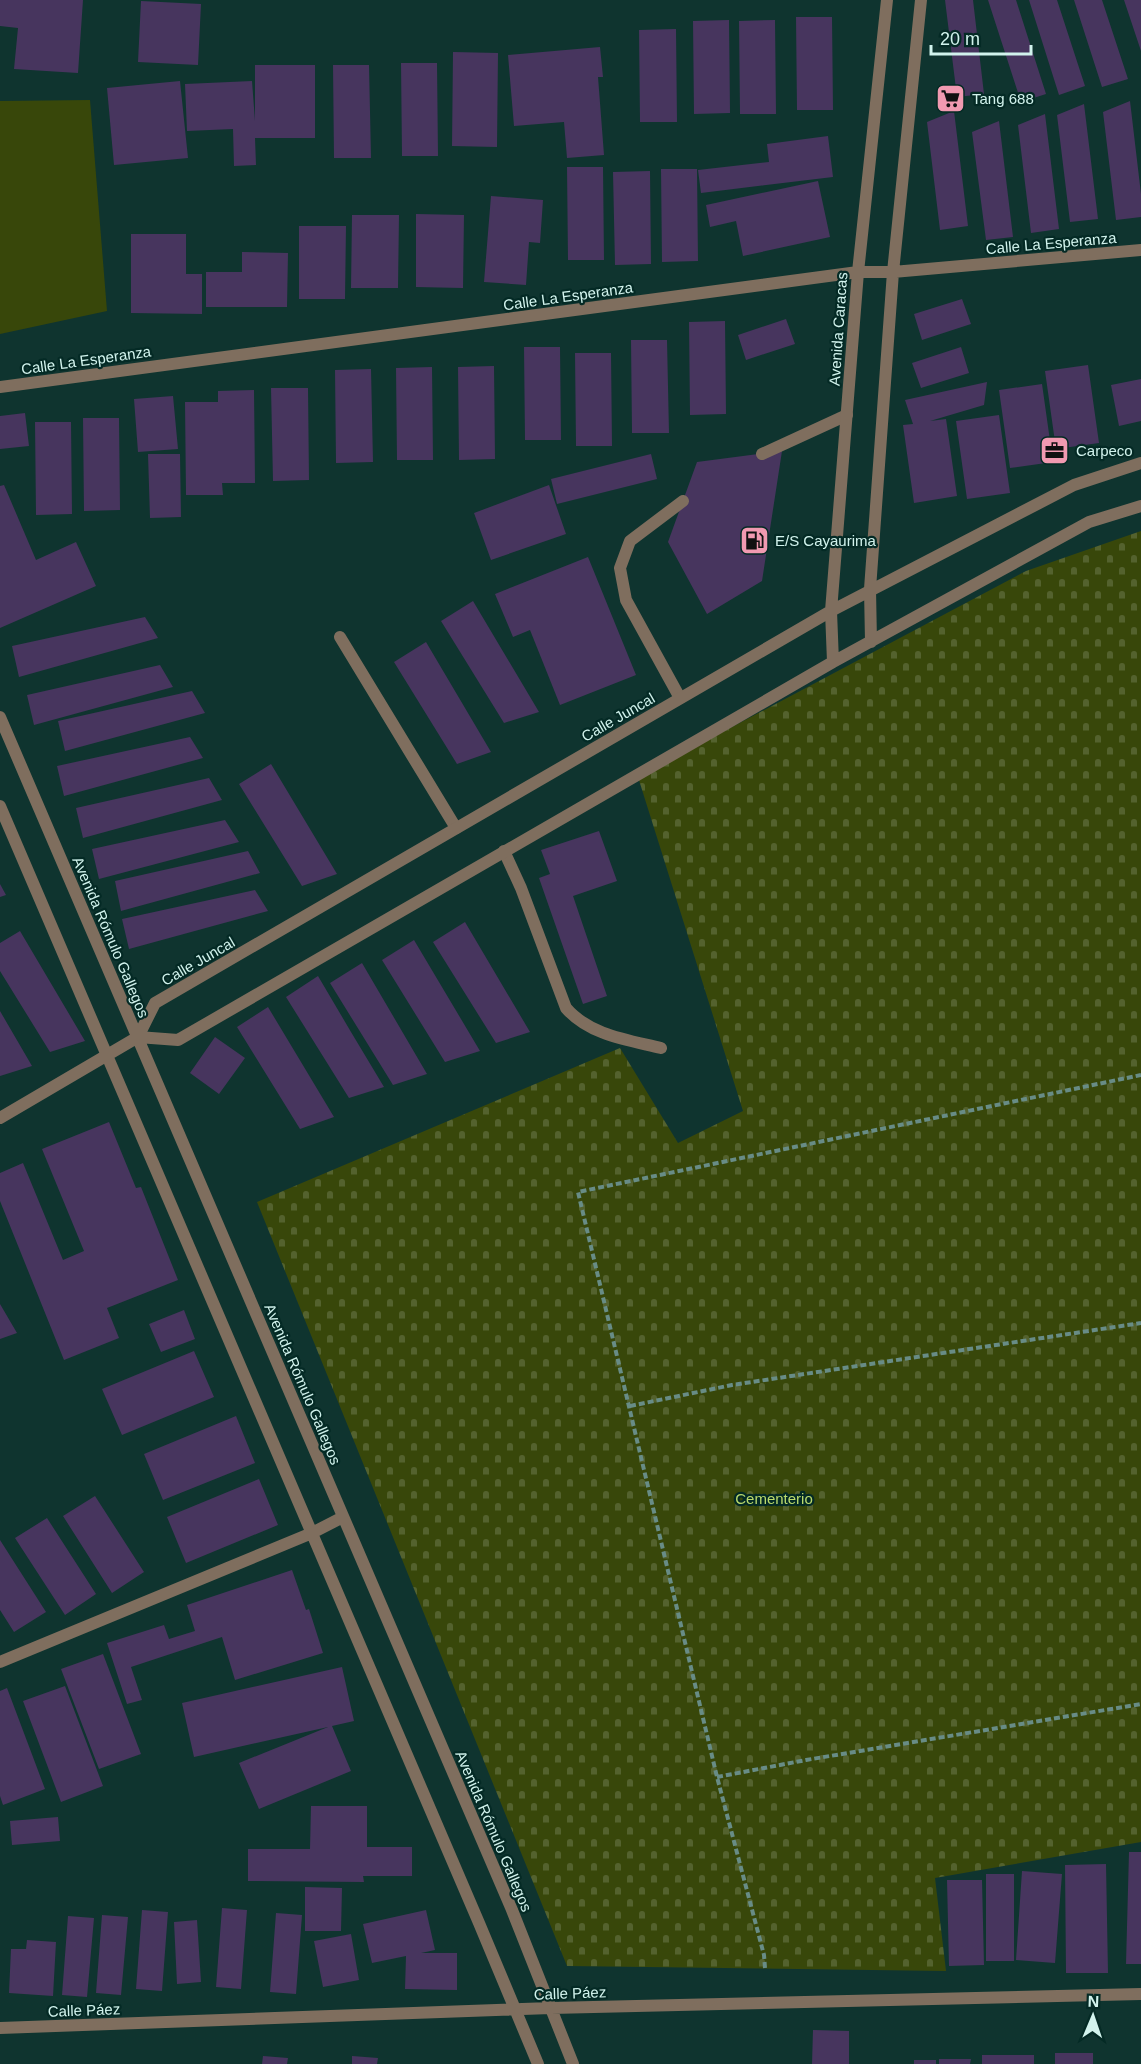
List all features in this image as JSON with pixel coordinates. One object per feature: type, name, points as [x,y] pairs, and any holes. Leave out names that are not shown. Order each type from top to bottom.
[{"type":"street","name":"Avenida Caracas","points":[[833,662],[831,611],[858,272],[887,0]]},
{"type":"street","points":[[871,642],[870,589],[893,272],[921,0]]},
{"type":"street","name":"Calle La Esperanza","points":[[0,387],[858,272],[893,272],[1141,250]]},
{"type":"street","points":[[762,454],[847,416]]},
{"type":"street","name":"Calle Juncal","points":[[138,1037],[155,1003],[831,611],[1074,485],[1141,463]]},
{"type":"street","points":[[680,698],[626,600],[620,568],[630,541],[683,501]]},
{"type":"street","points":[[0,1118],[138,1037],[178,1040],[833,662],[1089,522],[1141,506]]},
{"type":"street","points":[[340,637],[456,828]]},
{"type":"street","name":"Avenida Rómulo Gallegos","points":[[0,717],[512,1910],[573,2064]]},
{"type":"street","points":[[0,806],[538,2064]]},
{"type":"street","points":[[504,851],[521,888],[566,1008],[575,1019],[605,1034],[662,1048]]},
{"type":"street","points":[[0,1662],[312,1533],[344,1517]]},
{"type":"street","name":"Calle Páez","points":[[0,2028],[516,2009],[1141,1994]]},
{"type":"path","points":[[765,1968],[764,1956],[717,1777],[578,1192],[1141,1075]]},
{"type":"path","points":[[630,1406],[732,1385],[1141,1323]]},
{"type":"path","points":[[717,1777],[1141,1704]]},
{"type":"green space","points":[[90,100],[107,311],[0,334],[0,101]]},
{"type":"green space","name":"Cementerio","points":[[1141,531],[1141,1842],[935,1878],[946,1971],[567,1966],[257,1202],[620,1048],[678,1143],[743,1111],[638,777],[1026,571]]},
{"type":"building","points":[[0,0],[83,0],[78,73],[14,69],[18,28],[0,26]]},
{"type":"building","points":[[945,0],[973,0],[984,94],[957,97]]},
{"type":"building","points":[[988,0],[1016,0],[1046,94],[1021,102]]},
{"type":"building","points":[[1029,0],[1057,0],[1085,86],[1059,95]]},
{"type":"building","points":[[1074,0],[1102,0],[1128,79],[1102,87]]},
{"type":"building","points":[[1124,0],[1141,0],[1141,51]]},
{"type":"building","points":[[141,1],[201,4],[198,65],[138,62]]},
{"type":"building","points":[[796,17],[832,17],[833,110],[797,110]]},
{"type":"building","points":[[729,20],[730,113],[694,114],[693,21]]},
{"type":"building","points":[[775,20],[776,114],[740,114],[739,21]]},
{"type":"building","points":[[676,29],[677,122],[640,122],[639,30]]},
{"type":"building","points":[[600,47],[603,77],[598,77],[604,155],[567,158],[564,122],[514,126],[508,55]]},
{"type":"building","points":[[453,52],[498,53],[497,147],[452,146]]},
{"type":"building","points":[[401,63],[437,63],[438,156],[402,156]]},
{"type":"building","points":[[255,65],[315,65],[315,138],[255,138],[256,165],[234,166],[233,129],[187,131],[185,84],[252,81],[255,121]]},
{"type":"building","points":[[333,65],[369,65],[371,158],[334,158]]},
{"type":"building","points":[[180,81],[188,158],[114,165],[107,88]]},
{"type":"building","points":[[1130,101],[1141,194],[1141,217],[1116,220],[1103,112]]},
{"type":"building","points":[[1084,104],[1098,219],[1070,222],[1057,115]]},
{"type":"building","points":[[954,111],[968,226],[940,230],[927,122]]},
{"type":"building","points":[[1045,114],[1059,229],[1031,233],[1018,125]]},
{"type":"building","points":[[999,121],[1013,237],[986,240],[972,132]]},
{"type":"building","points":[[828,136],[833,177],[701,193],[698,170],[769,162],[767,144]]},
{"type":"building","points":[[567,167],[603,167],[604,260],[568,260]]},
{"type":"building","points":[[661,169],[697,169],[698,261],[662,262]]},
{"type":"building","points":[[650,171],[651,264],[615,265],[613,172]]},
{"type":"building","points":[[818,181],[830,237],[743,256],[736,221],[710,227],[706,205]]},
{"type":"building","points":[[491,196],[543,200],[540,243],[529,242],[526,285],[484,282]]},
{"type":"building","points":[[416,214],[464,215],[463,288],[416,287]]},
{"type":"building","points":[[352,215],[399,215],[398,288],[351,288]]},
{"type":"building","points":[[299,226],[346,226],[345,299],[299,299]]},
{"type":"building","points":[[131,234],[186,234],[186,274],[202,274],[202,314],[131,313]]},
{"type":"building","points":[[242,252],[288,253],[287,307],[206,307],[206,272],[242,272]]},
{"type":"building","points":[[962,299],[971,324],[922,340],[914,314]]},
{"type":"building","points":[[786,319],[795,344],[746,360],[738,335]]},
{"type":"building","points":[[725,321],[726,414],[690,415],[689,322]]},
{"type":"building","points":[[631,340],[667,340],[669,433],[632,433]]},
{"type":"building","points":[[524,347],[560,347],[561,440],[525,440]]},
{"type":"building","points":[[961,347],[969,373],[921,388],[912,363]]},
{"type":"building","points":[[575,353],[611,353],[612,446],[576,446]]},
{"type":"building","points":[[1088,365],[1099,443],[1056,449],[1045,371]]},
{"type":"building","points":[[494,366],[495,459],[459,460],[458,367]]},
{"type":"building","points":[[432,367],[433,460],[397,460],[396,368]]},
{"type":"building","points":[[371,369],[373,462],[336,463],[335,370]]},
{"type":"building","points":[[1141,379],[1141,421],[1119,426],[1111,385]]},
{"type":"building","points":[[987,382],[984,405],[930,421],[946,419],[957,496],[914,503],[903,425],[913,424],[905,400]]},
{"type":"building","points":[[1042,384],[1053,462],[1010,468],[999,390]]},
{"type":"building","points":[[271,388],[308,388],[309,480],[273,481]]},
{"type":"building","points":[[254,390],[255,483],[222,483],[223,495],[186,495],[185,402],[218,402],[218,391]]},
{"type":"building","points":[[173,396],[178,449],[138,452],[134,399]]},
{"type":"building","points":[[25,413],[29,446],[0,449],[0,416]]},
{"type":"building","points":[[999,415],[1010,493],[967,499],[956,421]]},
{"type":"building","points":[[83,418],[119,418],[120,510],[84,511]]},
{"type":"building","points":[[35,422],[71,422],[72,514],[36,515]]},
{"type":"building","points":[[782,451],[762,581],[707,614],[668,542],[697,462]]},
{"type":"building","points":[[148,454],[180,454],[181,517],[150,518]]},
{"type":"building","points":[[651,454],[657,479],[557,504],[551,479]]},
{"type":"building","points":[[4,485],[36,560],[76,542],[96,586],[0,628],[0,486]]},
{"type":"building","points":[[549,485],[566,534],[491,560],[474,513]]},
{"type":"building","points":[[588,557],[636,675],[560,705],[530,630],[513,637],[495,594]]},
{"type":"building","points":[[473,601],[539,712],[504,723],[441,621]]},
{"type":"building","points":[[145,617],[158,638],[19,677],[12,646]]},
{"type":"building","points":[[426,642],[491,752],[457,764],[394,662]]},
{"type":"building","points":[[160,665],[173,687],[34,725],[27,695]]},
{"type":"building","points":[[192,691],[205,713],[65,751],[58,721]]},
{"type":"building","points":[[190,737],[203,758],[64,796],[57,766]]},
{"type":"building","points":[[271,764],[337,874],[302,886],[239,784]]},
{"type":"building","points":[[209,778],[222,800],[83,838],[76,808]]},
{"type":"building","points":[[225,820],[239,842],[99,879],[92,849]]},
{"type":"building","points":[[599,831],[617,881],[573,896],[607,996],[583,1004],[539,878],[550,874],[541,850]]},
{"type":"building","points":[[248,851],[260,873],[121,911],[115,881]]},
{"type":"building","points":[[0,884],[6,895],[0,897]]},
{"type":"building","points":[[255,890],[268,911],[129,949],[122,919]]},
{"type":"building","points":[[465,922],[530,1032],[496,1043],[433,942]]},
{"type":"building","points":[[20,931],[85,1041],[50,1052],[0,971],[0,943]]},
{"type":"building","points":[[414,940],[480,1051],[445,1062],[382,960]]},
{"type":"building","points":[[362,963],[427,1074],[393,1085],[330,983]]},
{"type":"building","points":[[318,976],[384,1087],[349,1098],[286,997]]},
{"type":"building","points":[[268,1007],[334,1117],[300,1129],[237,1027]]},
{"type":"building","points":[[0,1011],[32,1066],[0,1076]]},
{"type":"building","points":[[215,1037],[245,1058],[219,1094],[190,1073]]},
{"type":"building","points":[[109,1122],[136,1188],[141,1187],[178,1280],[107,1308],[119,1338],[64,1360],[0,1201],[0,1173],[23,1163],[63,1260],[84,1251],[42,1149]]},
{"type":"building","points":[[0,1304],[17,1333],[0,1339]]},
{"type":"building","points":[[184,1310],[195,1339],[161,1352],[149,1324]]},
{"type":"building","points":[[194,1351],[214,1397],[122,1435],[102,1389]]},
{"type":"building","points":[[236,1416],[255,1463],[163,1500],[144,1454]]},
{"type":"building","points":[[259,1479],[278,1525],[186,1563],[167,1517]]},
{"type":"building","points":[[95,1496],[144,1572],[112,1593],[63,1516]]},
{"type":"building","points":[[47,1518],[96,1594],[65,1615],[15,1538]]},
{"type":"building","points":[[0,1540],[46,1612],[14,1632],[0,1610]]},
{"type":"building","points":[[292,1570],[306,1610],[309,1609],[323,1653],[235,1680],[222,1637],[131,1667],[142,1700],[127,1704],[107,1643],[164,1625],[169,1639],[195,1631],[187,1605]]},
{"type":"building","points":[[103,1654],[141,1754],[99,1769],[61,1669]]},
{"type":"building","points":[[342,1667],[354,1721],[332,1726],[351,1771],[259,1809],[239,1763],[328,1727],[194,1757],[182,1703]]},
{"type":"building","points":[[65,1686],[103,1786],[61,1802],[23,1701]]},
{"type":"building","points":[[7,1688],[45,1789],[3,1805],[0,1796],[0,1691]]},
{"type":"building","points":[[311,1806],[367,1806],[367,1847],[412,1847],[412,1876],[363,1876],[364,1882],[248,1881],[248,1849],[310,1849]]},
{"type":"building","points":[[58,1817],[60,1841],[12,1845],[10,1821]]},
{"type":"building","points":[[1129,1852],[1141,1852],[1141,1964],[1126,1964]]},
{"type":"building","points":[[1106,1864],[1108,1973],[1066,1973],[1065,1865]]},
{"type":"building","points":[[1022,1871],[1062,1874],[1055,1963],[1016,1960]]},
{"type":"building","points":[[986,1874],[1014,1874],[1014,1961],[986,1961]]},
{"type":"building","points":[[947,1880],[982,1880],[984,1965],[949,1966]]},
{"type":"building","points":[[305,1887],[342,1888],[341,1931],[305,1931]]},
{"type":"building","points":[[222,1908],[247,1910],[241,1989],[216,1987]]},
{"type":"building","points":[[142,1910],[168,1912],[162,1991],[136,1989]]},
{"type":"building","points":[[426,1910],[435,1950],[421,1953],[457,1953],[457,1990],[405,1989],[406,1956],[372,1963],[363,1924]]},
{"type":"building","points":[[276,1913],[302,1915],[296,1994],[270,1992]]},
{"type":"building","points":[[102,1915],[128,1917],[121,1995],[96,1993]]},
{"type":"building","points":[[68,1916],[94,1918],[87,1997],[62,1995]]},
{"type":"building","points":[[197,1920],[201,1982],[177,1984],[174,1922]]},
{"type":"building","points":[[351,1934],[359,1980],[323,1987],[314,1941]]},
{"type":"building","points":[[27,1940],[56,1942],[53,1996],[9,1993],[11,1949],[26,1949]]},
{"type":"building","points":[[813,2030],[849,2031],[849,2064],[812,2064]]},
{"type":"building","points":[[1055,2053],[1093,2053],[1093,2064],[1055,2064]]},
{"type":"building","points":[[982,2055],[1034,2055],[1034,2064],[982,2064]]},
{"type":"building","points":[[263,2056],[288,2058],[287,2064],[262,2064]]},
{"type":"building","points":[[352,2056],[378,2058],[377,2064],[352,2064]]},
{"type":"building","points":[[939,2059],[971,2059],[970,2064],[939,2064]]},
{"type":"building","points":[[914,2060],[936,2060],[936,2064],[914,2064]]},
{"type":"place","name":"Tang 688","points":[[951,98]]},
{"type":"place","name":"Carpeco","points":[[1055,450]]},
{"type":"place","name":"E/S Cayaurima","points":[[754,540]]}]
